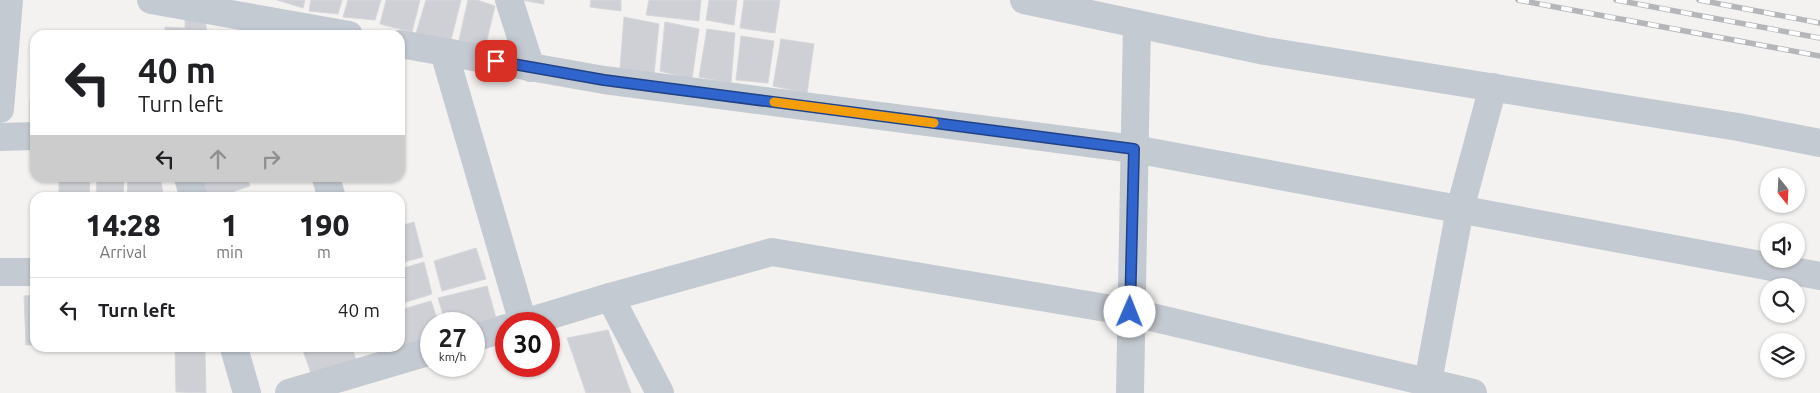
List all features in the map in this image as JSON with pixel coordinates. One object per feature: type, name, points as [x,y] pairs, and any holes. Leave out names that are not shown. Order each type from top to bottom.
[{"type":"street","points":[[0,109],[9,0]]},
{"type":"street","points":[[151,0],[282,29]]},
{"type":"street","points":[[509,0],[532,68]]},
{"type":"street","points":[[1024,0],[1265,51],[1738,127],[1820,143]]},
{"type":"street","points":[[1130,393],[1130,312],[1137,24]]},
{"type":"street","points":[[405,45],[604,80],[1134,149],[1820,276]]},
{"type":"street","points":[[444,52],[519,312]]},
{"type":"street","points":[[1428,382],[1460,209],[1493,87]]},
{"type":"street","points":[[0,137],[30,136]]},
{"type":"street","points":[[559,312],[772,252],[1130,312],[1473,393]]},
{"type":"street","points":[[0,272],[30,272]]},
{"type":"street","points":[[610,297],[660,393]]},
{"type":"street","points":[[289,393],[379,356],[420,351]]},
{"type":"street","points":[[235,352],[246,393]]},
{"type":"building","points":[[277,0],[305,0],[303,8]]},
{"type":"building","points":[[311,0],[342,0],[338,14],[309,11]]},
{"type":"building","points":[[348,0],[381,0],[375,20],[343,17]]},
{"type":"building","points":[[386,0],[420,0],[412,32],[380,24]]},
{"type":"building","points":[[426,0],[461,0],[451,40],[416,33]]},
{"type":"building","points":[[468,0],[477,0],[495,6],[485,48],[459,40]]},
{"type":"building","points":[[521,0],[544,0],[544,4]]},
{"type":"building","points":[[591,0],[621,0],[621,11],[590,7]]},
{"type":"building","points":[[649,0],[701,0],[699,21],[646,15]]},
{"type":"building","points":[[709,0],[737,0],[734,25],[706,20]]},
{"type":"building","points":[[744,0],[780,0],[775,33],[740,28]]},
{"type":"building","points":[[185,14],[205,18],[206,30],[165,30],[165,27],[185,28]]},
{"type":"building","points":[[624,17],[659,24],[654,74],[620,68]]},
{"type":"building","points":[[665,22],[699,29],[692,79],[660,71]]},
{"type":"building","points":[[707,29],[735,33],[731,83],[699,77]]},
{"type":"building","points":[[741,36],[774,41],[768,83],[736,80]]},
{"type":"building","points":[[781,39],[814,44],[807,93],[773,86]]},
{"type":"building","points":[[59,182],[90,182],[89,192],[59,192]]},
{"type":"building","points":[[97,182],[124,182],[123,192],[96,192]]},
{"type":"building","points":[[128,182],[161,182],[163,192],[127,192]]},
{"type":"building","points":[[198,182],[248,182],[250,186],[232,192],[201,192]]},
{"type":"building","points":[[414,222],[423,257],[405,262],[405,225]]},
{"type":"building","points":[[476,248],[486,279],[442,291],[434,261]]},
{"type":"building","points":[[424,262],[432,294],[405,302],[405,268]]},
{"type":"building","points":[[487,286],[495,318],[485,321],[485,312],[442,312],[438,298]]},
{"type":"building","points":[[30,295],[30,345],[26,345],[24,296]]},
{"type":"building","points":[[431,301],[435,312],[420,312],[420,343],[405,348],[405,309]]},
{"type":"building","points":[[608,330],[631,393],[586,393],[567,338]]},
{"type":"building","points":[[175,352],[205,352],[206,393],[176,392]]},
{"type":"building","points":[[303,352],[353,352],[356,360],[311,373]]},
{"type":"railway","points":[[1518,0],[1820,56]]},
{"type":"railway","points":[[1616,0],[1820,38]]},
{"type":"railway","points":[[1699,0],[1820,23]]},
{"type":"slow traffic","points":[[774,102],[934,123]]},
{"type":"route","points":[[496,61],[604,80],[1134,149],[1130,312]]}]
